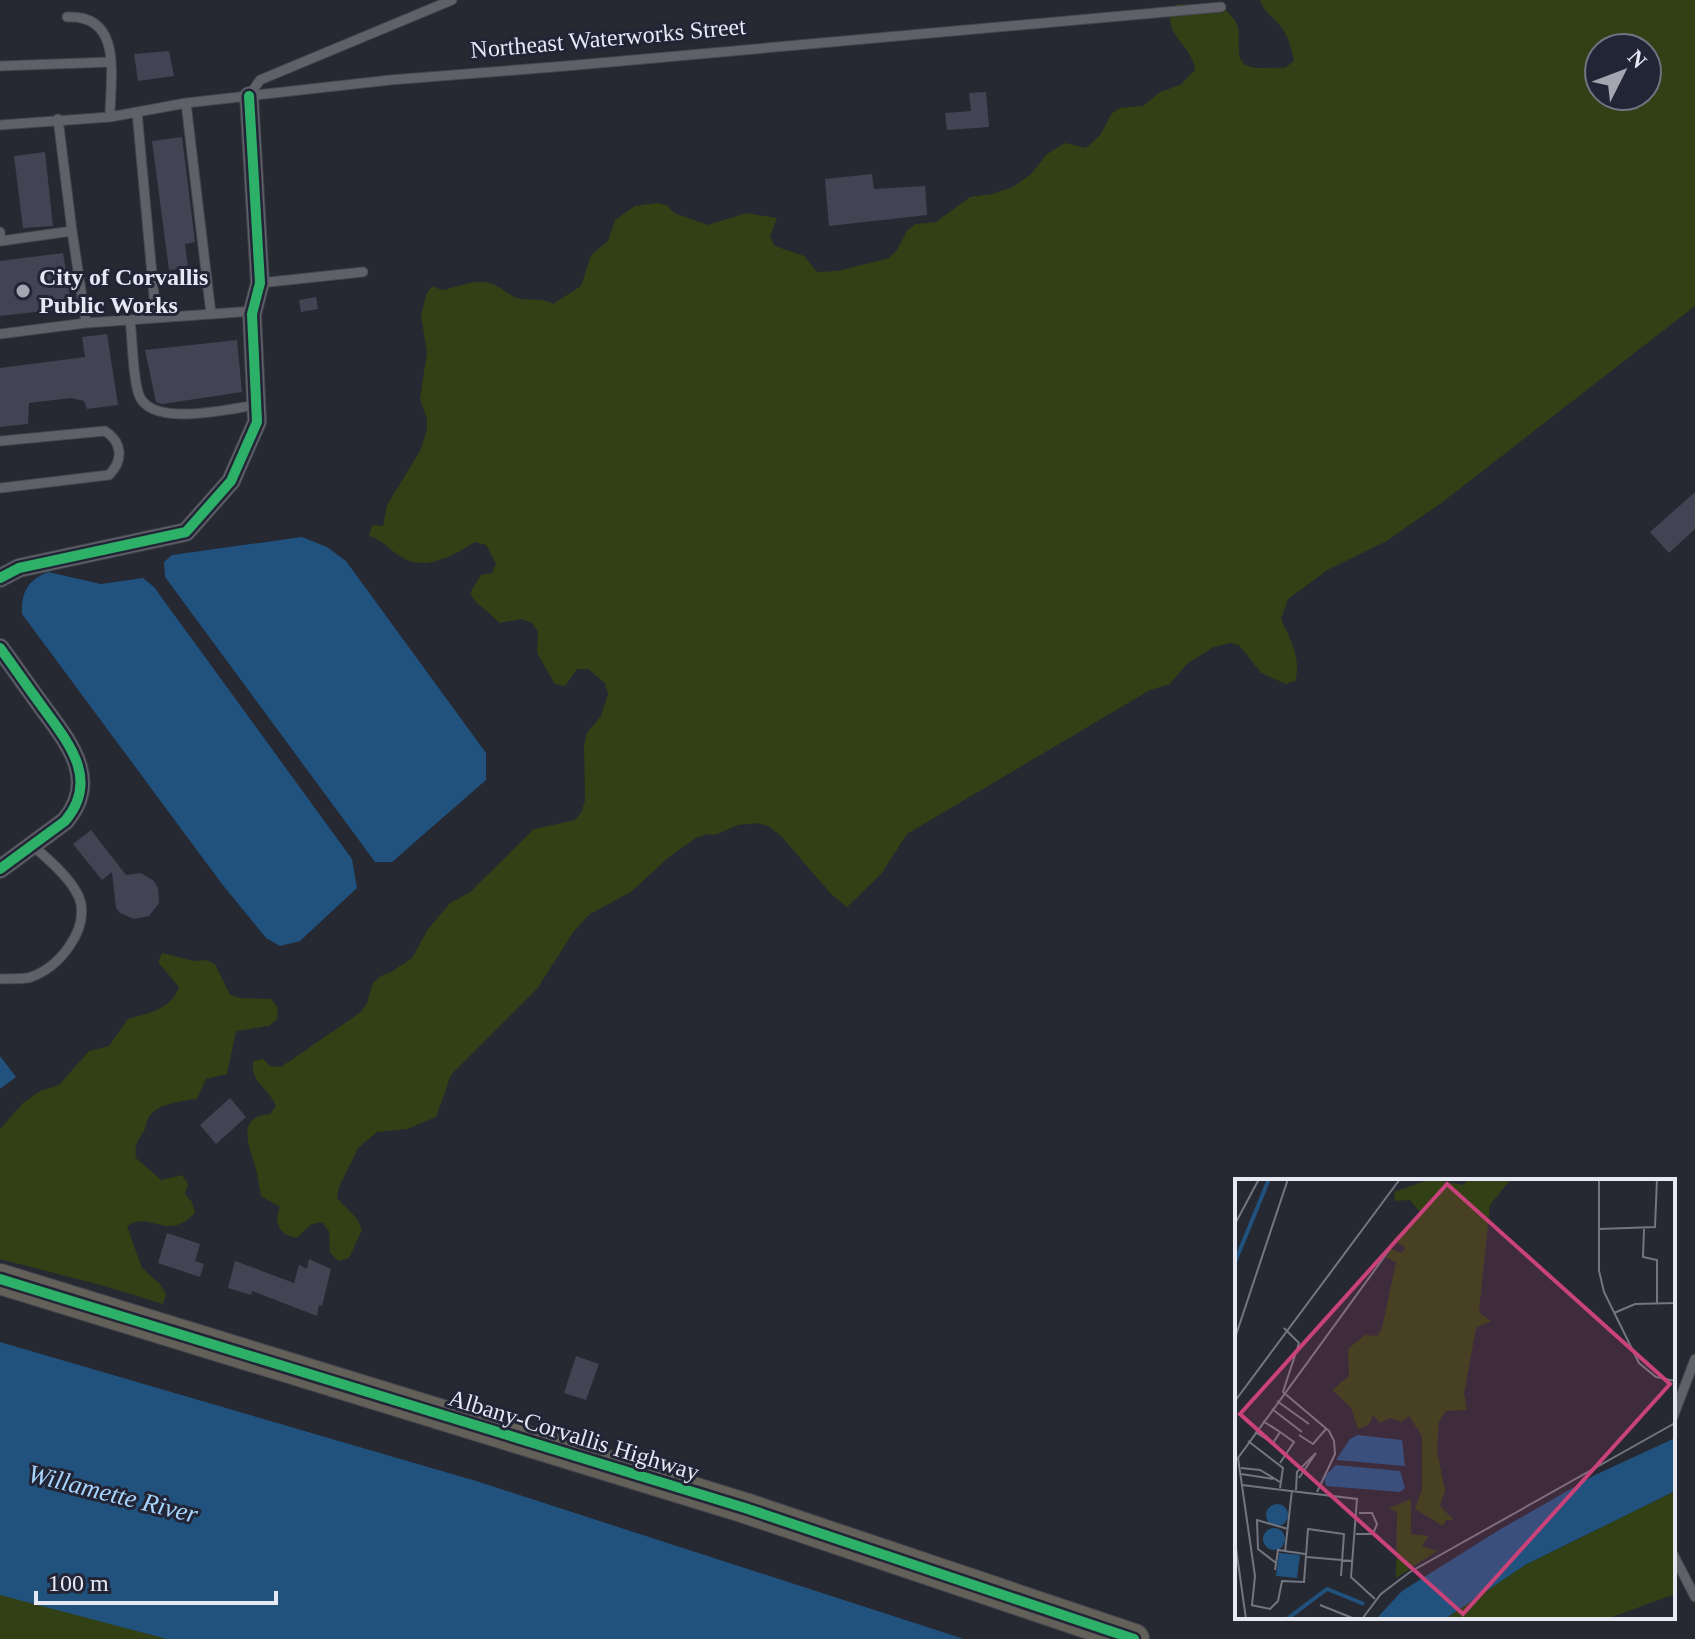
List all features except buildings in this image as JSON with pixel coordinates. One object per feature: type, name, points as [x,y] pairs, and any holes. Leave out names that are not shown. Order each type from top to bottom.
[{"type":"highway","name":"Albany-Corvallis Highway","points":[[0,1279],[745,1508],[1134,1639]]},
{"type":"street","points":[[0,578],[19,568],[186,532],[231,481],[257,422],[254,311],[260,283],[249,96]]},
{"type":"street","points":[[0,648],[67,740],[81,775],[79,798],[73,813],[0,869]]},
{"type":"lane","points":[[249,96],[260,80],[452,0]]},
{"type":"lane","name":"Northeast Waterworks Street","points":[[0,125],[110,117],[186,103],[390,80],[1221,7]]},
{"type":"lane","points":[[67,17],[86,19],[101,28],[109,41],[110,117]]},
{"type":"lane","points":[[0,66],[110,62]]},
{"type":"lane","points":[[186,103],[211,314]]},
{"type":"lane","points":[[137,112],[156,318]]},
{"type":"lane","points":[[58,119],[86,323]]},
{"type":"lane","points":[[0,232],[1,241],[72,231]]},
{"type":"lane","points":[[260,283],[363,272]]},
{"type":"lane","points":[[0,334],[86,323],[254,311]]},
{"type":"lane","points":[[130,320],[138,393],[146,405],[171,415],[257,405]]},
{"type":"lane","points":[[0,441],[105,431],[114,438],[120,453],[117,466],[109,475],[0,488]]},
{"type":"lane","points":[[0,979],[31,977],[56,961],[79,932],[81,902],[60,869],[33,846]]},
{"type":"lane","points":[[1675,1412],[1695,1359]]},
{"type":"lane","points":[[1675,1558],[1695,1597]]},
{"type":"green space","points":[[1260,0],[1695,0],[1695,306],[1444,501],[1385,542],[1329,569],[1288,599],[1281,619],[1296,657],[1295,681],[1286,684],[1261,673],[1239,645],[1230,643],[1214,647],[1187,664],[1170,684],[1150,690],[907,834],[881,874],[847,907],[768,826],[756,823],[738,825],[715,835],[696,838],[668,858],[631,892],[590,914],[574,931],[537,989],[451,1075],[436,1117],[407,1129],[377,1132],[358,1148],[339,1187],[337,1198],[358,1220],[362,1230],[349,1258],[339,1261],[330,1253],[329,1231],[322,1222],[312,1224],[296,1238],[285,1234],[278,1223],[280,1207],[261,1196],[248,1139],[247,1132],[253,1120],[270,1114],[276,1106],[254,1075],[253,1061],[263,1059],[270,1066],[281,1067],[361,1012],[373,983],[412,958],[428,929],[450,903],[469,893],[534,829],[575,820],[585,800],[584,745],[587,733],[601,716],[608,694],[605,683],[588,669],[577,669],[565,686],[555,684],[537,653],[538,632],[532,623],[521,619],[500,623],[476,602],[470,593],[481,575],[492,573],[496,563],[486,545],[475,542],[442,560],[423,563],[405,559],[369,536],[372,525],[383,526],[387,505],[420,451],[427,430],[427,419],[420,399],[427,352],[421,316],[426,295],[432,286],[442,290],[486,282],[518,298],[553,304],[581,286],[591,255],[608,241],[615,220],[635,206],[657,203],[667,205],[674,213],[708,225],[746,213],[777,218],[770,237],[775,246],[804,256],[817,272],[837,271],[889,258],[915,224],[936,222],[970,197],[1013,187],[1031,174],[1047,154],[1065,143],[1086,148],[1101,134],[1111,114],[1120,108],[1143,106],[1160,92],[1180,85],[1195,70],[1189,53],[1170,22],[1177,4],[1223,7],[1236,22],[1239,55],[1245,65],[1285,68],[1294,61],[1290,43],[1282,28]]},
{"type":"green space","points":[[162,953],[215,964],[230,995],[271,999],[278,1008],[277,1019],[269,1026],[236,1031],[227,1074],[206,1079],[197,1099],[171,1104],[153,1112],[137,1143],[136,1158],[161,1180],[182,1175],[188,1184],[185,1194],[192,1202],[195,1213],[175,1225],[144,1221],[127,1226],[142,1268],[166,1294],[163,1304],[0,1259],[0,1129],[23,1103],[40,1091],[59,1085],[89,1051],[109,1046],[128,1019],[165,1006],[170,1001],[179,987],[158,962]]},
{"type":"green space","points":[[0,1595],[9,1596],[167,1639],[0,1639]]},
{"type":"water","points":[[302,537],[327,547],[346,561],[486,753],[486,780],[392,862],[375,862],[165,577],[164,562],[172,555]]},
{"type":"water","points":[[48,572],[101,584],[143,578],[154,587],[352,859],[357,888],[300,941],[280,946],[266,938],[222,884],[22,614],[27,588]]},
{"type":"water","points":[[0,1056],[16,1077],[0,1089]]},
{"type":"water","name":"Willamette River","points":[[0,1342],[476,1481],[964,1639],[167,1639],[0,1595]]},
{"type":"cycle path","points":[[0,578],[19,568],[186,532],[231,481],[257,422],[252,314],[260,283],[249,96]]},
{"type":"cycle path","points":[[0,648],[70,746],[80,775],[80,790],[65,821],[0,869]]},
{"type":"cycle path","points":[[0,1279],[745,1508],[1134,1639]]},
{"type":"place","name":"City of Corvallis Public Works","points":[[23,291]]}]
